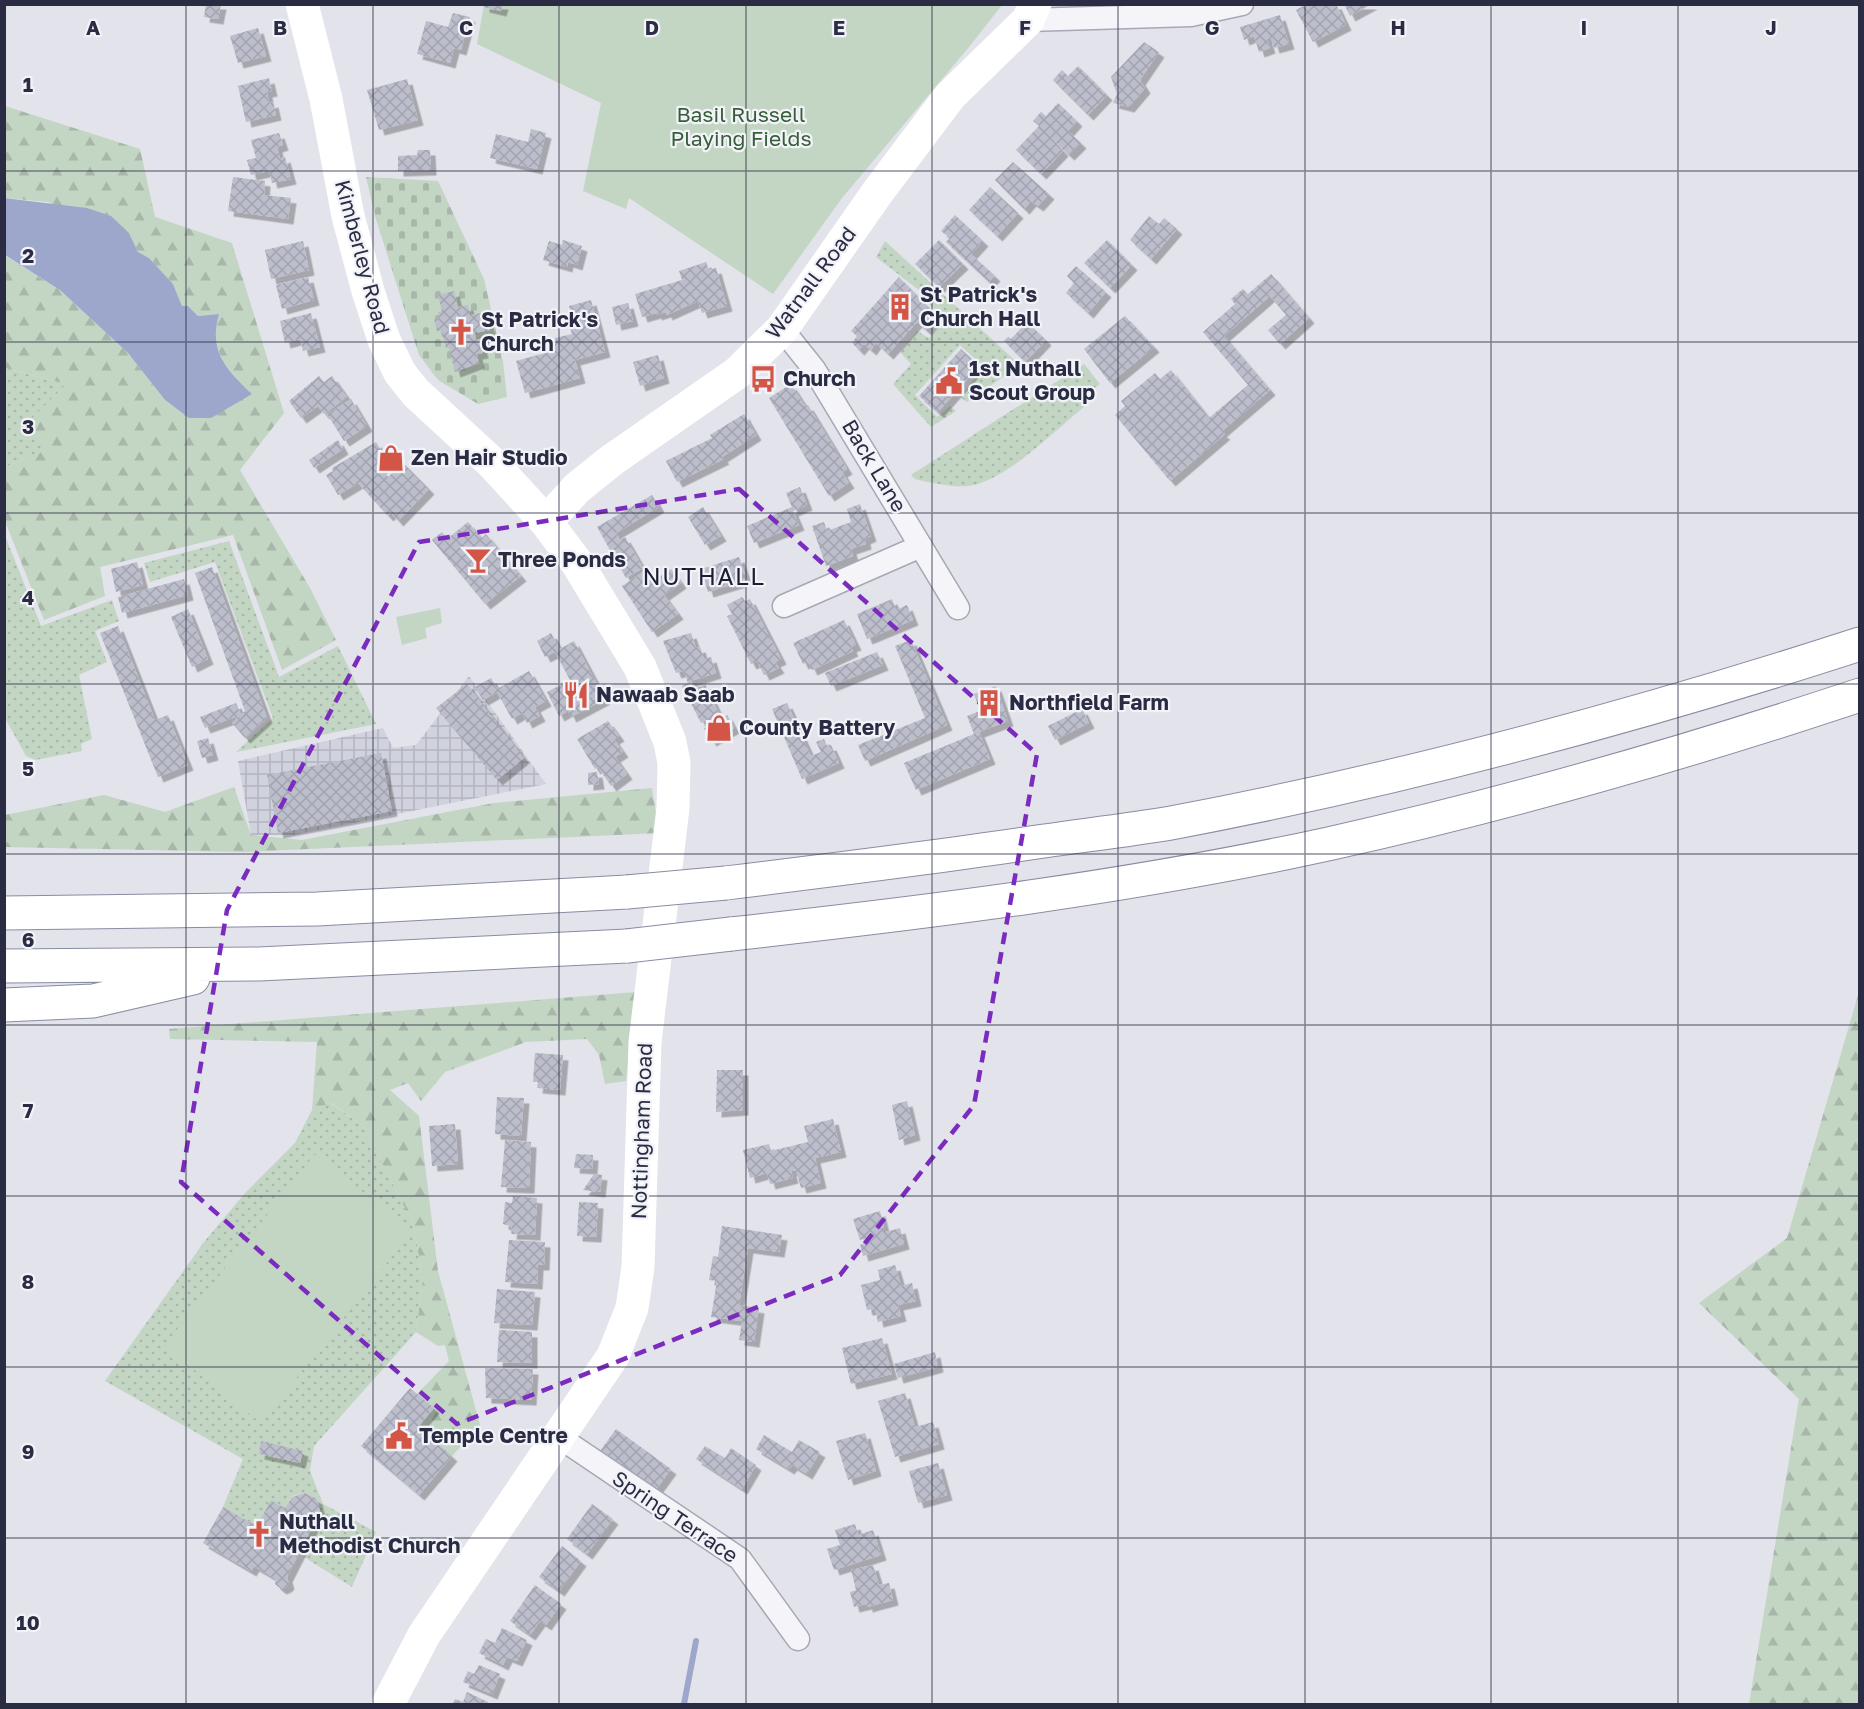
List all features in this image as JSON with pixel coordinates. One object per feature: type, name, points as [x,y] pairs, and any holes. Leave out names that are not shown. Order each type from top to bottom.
[{"type":"main road","name":"Kimberley Road","points":[[302,4],[326,99],[348,216],[384,340],[400,373],[416,393],[492,463],[546,522]]},
{"type":"main road","name":"Watnall Road","points":[[546,522],[577,488],[612,460],[737,373],[782,328],[950,96],[1032,12]]},
{"type":"main road","name":"Nottingham Road","points":[[388,1704],[424,1635],[613,1356],[632,1308],[638,1267],[645,1042],[673,808],[674,763],[665,726],[640,667],[577,563],[546,522]]},
{"type":"main road","points":[[4,913],[317,909],[627,892],[726,883],[930,858],[1168,823],[1445,764],[1765,675],[1860,644]]},
{"type":"main road","points":[[4,966],[259,964],[627,946],[946,910],[1162,876],[1325,845],[1486,807],[1641,764],[1860,695]]},
{"type":"main road","points":[[4,1005],[93,1001],[259,964]]},
{"type":"street","points":[[1032,12],[1191,15],[1236,5]]},
{"type":"street","name":"Back Lane","points":[[782,328],[814,369],[958,608]]},
{"type":"street","points":[[784,605],[921,546]]},
{"type":"street","name":"Spring Terrace","points":[[560,1437],[740,1559],[798,1639]]},
{"type":"highlighted area","points":[[739,489],[1037,754],[974,1105],[840,1275],[457,1424],[181,1182],[227,910],[419,542]]},
{"type":"shaded area","points":[[469,676],[546,784],[293,835],[251,835],[238,761],[383,728],[393,748],[416,745]]},
{"type":"green space","name":"Basil Russell Playing Fields","points":[[484,5],[1002,5],[842,198],[773,294],[629,198],[626,209],[583,191],[601,103],[477,44]]},
{"type":"green space","points":[[5,106],[140,149],[155,217],[232,243],[284,413],[240,470],[310,588],[336,640],[282,670],[233,535],[100,567],[105,596],[44,620],[5,521],[5,467],[46,450],[27,423],[66,384],[5,368],[4,255],[60,290],[128,353],[165,400],[189,418],[252,394],[235,377],[222,359],[216,339],[218,314],[198,316],[188,306],[182,306],[173,284],[149,258],[138,252],[129,233],[48,202],[5,198]]},
{"type":"green space","points":[[366,177],[438,181],[484,279],[503,362],[507,397],[478,404],[438,380],[419,355],[375,216]]},
{"type":"green space","points":[[885,241],[1020,365],[967,402],[960,397],[984,367],[960,345],[915,395],[937,417],[950,406],[956,411],[931,427],[893,384],[911,364],[900,352],[917,331],[929,338],[944,322],[944,316],[921,298],[924,294],[876,257]]},
{"type":"green space","points":[[1084,364],[1100,384],[1079,399],[1084,407],[1003,472],[974,485],[960,486],[915,479],[911,475]]},
{"type":"green space","points":[[4,368],[66,384],[46,450],[5,467]]},
{"type":"green space","points":[[4,533],[41,626],[112,600],[119,621],[95,631],[107,662],[79,675],[92,739],[81,744],[82,751],[35,760],[26,756],[5,718]]},
{"type":"green space","points":[[229,541],[279,677],[338,646],[376,724],[236,752],[273,718],[215,562],[150,582],[144,563]]},
{"type":"green space","points":[[440,608],[442,623],[425,628],[427,638],[402,645],[396,617]]},
{"type":"green space","points":[[234,787],[251,835],[302,840],[494,803],[652,788],[659,833],[243,852],[5,847],[5,815],[104,795],[165,812]]},
{"type":"green space","points":[[636,992],[626,1081],[605,1084],[599,1055],[587,1039],[526,1042],[445,1072],[421,1101],[408,1083],[390,1090],[419,1116],[438,1271],[480,1425],[452,1456],[418,1427],[434,1408],[417,1394],[449,1361],[445,1345],[438,1346],[416,1332],[423,1279],[413,1223],[362,1125],[331,1103],[312,1110],[317,1042],[170,1039],[169,1029]]},
{"type":"green space","points":[[1859,992],[1859,1704],[1749,1704],[1799,1399],[1699,1303],[1787,1238]]},
{"type":"green space","points":[[330,1103],[362,1125],[413,1223],[423,1279],[416,1332],[314,1446],[310,1471],[323,1504],[376,1532],[352,1587],[299,1554],[320,1513],[317,1499],[305,1493],[292,1496],[285,1508],[271,1500],[257,1526],[223,1507],[243,1459],[105,1381],[204,1242],[245,1193],[295,1143],[312,1110]],"holes":[[[261,1442],[303,1451],[300,1463],[259,1454]]]},
{"type":"green space","points":[[315,1154],[412,1231],[261,1423],[164,1346]]},
{"type":"water","points":[[4,198],[87,208],[111,216],[129,233],[138,252],[149,258],[173,284],[182,306],[188,306],[198,316],[219,314],[216,339],[222,359],[235,377],[252,394],[211,418],[189,418],[165,400],[128,353],[60,290],[5,255]]},
{"type":"building","points":[[206,4],[221,4],[218,19],[204,17]]},
{"type":"building","points":[[484,4],[503,4],[501,11],[484,7]]},
{"type":"building","points":[[1307,4],[1336,4],[1346,25],[1313,42],[1296,10]]},
{"type":"building","points":[[1344,4],[1372,4],[1350,16]]},
{"type":"building","points":[[453,13],[470,17],[461,50],[454,48],[450,63],[417,54],[426,21],[448,27]]},
{"type":"building","points":[[1280,15],[1289,44],[1274,48],[1271,38],[1267,39],[1270,48],[1259,52],[1254,36],[1244,40],[1240,27]]},
{"type":"building","points":[[258,28],[266,56],[238,63],[230,36]]},
{"type":"building","points":[[1144,42],[1159,52],[1140,80],[1145,88],[1129,107],[1113,103],[1117,94],[1111,77]]},
{"type":"building","points":[[1078,66],[1107,95],[1088,115],[1053,80],[1062,70],[1068,76]]},
{"type":"building","points":[[269,78],[272,91],[267,92],[269,103],[273,102],[276,115],[246,122],[238,86]]},
{"type":"building","points":[[407,79],[418,120],[379,130],[367,90]]},
{"type":"building","points":[[1058,103],[1077,121],[1068,131],[1081,143],[1069,155],[1049,136],[1063,151],[1041,174],[1016,150],[1039,126],[1033,121],[1041,112],[1046,116]]},
{"type":"building","points":[[531,129],[546,133],[537,169],[490,158],[496,134],[528,142]]},
{"type":"building","points":[[279,133],[283,145],[277,147],[280,159],[285,157],[291,179],[272,183],[269,171],[251,175],[247,160],[256,158],[251,140]]},
{"type":"building","points":[[418,150],[430,150],[431,170],[398,171],[398,156],[417,155]]},
{"type":"building","points":[[1013,162],[1049,194],[1038,206],[1031,201],[1024,209],[995,180]]},
{"type":"building","points":[[233,177],[265,181],[264,195],[291,198],[288,219],[228,211]]},
{"type":"building","points":[[990,187],[1018,213],[997,236],[969,210]]},
{"type":"building","points":[[955,215],[983,241],[971,254],[995,276],[989,282],[946,242],[950,238],[941,231]]},
{"type":"building","points":[[1149,216],[1159,224],[1164,218],[1177,229],[1151,259],[1130,240]]},
{"type":"building","points":[[563,240],[582,246],[577,265],[568,262],[567,267],[543,260],[549,241],[562,245]]},
{"type":"building","points":[[939,240],[963,264],[939,287],[915,264]]},
{"type":"building","points":[[1107,240],[1132,265],[1110,288],[1084,263]]},
{"type":"building","points":[[303,241],[309,270],[271,279],[265,250]]},
{"type":"building","points":[[706,262],[709,270],[716,268],[727,306],[702,313],[698,301],[667,315],[666,312],[642,317],[635,294],[682,280],[679,271]]},
{"type":"building","points":[[1076,266],[1106,292],[1088,313],[1066,293],[1074,283],[1067,276]]},
{"type":"building","points":[[1271,274],[1309,318],[1280,344],[1268,330],[1286,315],[1270,296],[1224,336],[1270,390],[1221,432],[1225,434],[1170,481],[1115,415],[1125,406],[1121,401],[1155,373],[1160,379],[1171,370],[1209,418],[1248,385],[1203,332],[1235,304],[1231,299],[1243,289],[1248,294]]},
{"type":"building","points":[[308,277],[314,300],[282,309],[276,285]]},
{"type":"building","name":"St Patrick's Church Hall","points":[[899,277],[938,317],[926,330],[917,322],[888,354],[876,343],[871,350],[864,344],[859,350],[852,343],[857,336],[851,331]]},
{"type":"building","name":"St Patrick's Church","points":[[454,291],[458,307],[468,305],[470,315],[486,312],[490,330],[475,333],[476,340],[480,339],[483,353],[477,354],[479,363],[455,372],[449,348],[446,348],[441,330],[437,331],[434,319],[439,318],[438,312],[442,311],[438,295]]},
{"type":"building","points":[[591,300],[605,352],[575,360],[580,378],[525,393],[516,361],[552,351],[551,344],[556,343],[555,338],[572,334],[570,328],[575,327],[569,306]]},
{"type":"building","points":[[628,303],[633,321],[616,325],[612,307]]},
{"type":"building","points":[[311,313],[320,347],[303,351],[300,339],[285,343],[280,321]]},
{"type":"building","points":[[1125,316],[1154,347],[1110,383],[1084,349]]},
{"type":"building","points":[[1027,322],[1046,340],[1025,362],[1004,341],[1008,337],[1011,339]]},
{"type":"building","name":"1st Nuthall Scout Group","points":[[961,349],[979,366],[938,412],[919,396]]},
{"type":"building","points":[[658,355],[664,378],[640,386],[633,362]]},
{"type":"building","points":[[319,376],[324,382],[332,376],[347,397],[324,414],[318,406],[301,418],[289,401]]},
{"type":"building","points":[[791,384],[805,406],[808,405],[847,469],[842,472],[849,483],[829,496],[769,398]]},
{"type":"building","points":[[351,399],[367,426],[344,441],[327,414]]},
{"type":"building","points":[[744,414],[756,435],[722,457],[724,459],[677,482],[666,461],[712,438],[710,435]]},
{"type":"building","points":[[338,440],[343,449],[314,468],[309,460]]},
{"type":"building","points":[[376,442],[383,454],[387,451],[394,461],[380,469],[388,477],[403,463],[429,489],[398,521],[391,513],[388,516],[358,483],[338,495],[326,475],[333,471],[332,468]]},
{"type":"building","points":[[800,487],[807,505],[793,511],[799,525],[754,543],[747,526],[792,507],[786,493]]},
{"type":"building","points":[[652,495],[659,507],[616,533],[620,540],[625,537],[643,568],[626,578],[597,527]]},
{"type":"building","points":[[860,504],[871,536],[865,539],[866,544],[851,549],[853,556],[826,566],[812,526],[824,522],[827,531],[851,522],[847,509]]},
{"type":"building","points":[[703,507],[721,536],[705,545],[688,517]]},
{"type":"building","name":"Three Ponds","points":[[468,522],[482,538],[486,534],[521,576],[485,604],[432,540],[442,532],[447,539]]},
{"type":"building","points":[[739,557],[747,580],[708,592],[701,569]]},
{"type":"building","points":[[137,562],[143,585],[116,592],[111,569]]},
{"type":"building","points":[[212,567],[267,718],[245,738],[232,723],[245,711],[195,573]]},
{"type":"building","points":[[671,569],[681,583],[664,595],[678,614],[652,632],[622,586],[643,572],[650,583]]},
{"type":"building","points":[[184,579],[188,595],[122,613],[118,597]]},
{"type":"building","points":[[742,597],[745,601],[750,599],[781,659],[775,662],[779,668],[764,675],[757,661],[751,664],[727,616],[732,614],[727,605]]},
{"type":"building","points":[[892,599],[896,610],[907,605],[913,620],[867,639],[857,614]]},
{"type":"building","points":[[188,609],[208,659],[192,667],[171,617]]},
{"type":"building","points":[[844,620],[856,645],[851,647],[853,651],[812,670],[808,662],[803,664],[793,643]]},
{"type":"building","points":[[118,626],[155,720],[168,715],[188,765],[158,777],[100,633]]},
{"type":"building","name":"Nawaab Saab","points":[[551,633],[560,649],[574,641],[605,699],[571,717],[568,711],[559,716],[547,692],[570,680],[555,652],[545,657],[537,641]]},
{"type":"building","points":[[691,633],[696,648],[700,647],[704,659],[711,657],[716,673],[691,681],[695,689],[705,684],[719,714],[701,723],[682,686],[688,683],[684,671],[676,673],[663,641]]},
{"type":"building","points":[[911,640],[947,725],[865,761],[858,745],[925,718],[895,646]]},
{"type":"building","points":[[877,652],[883,665],[831,686],[825,673]]},
{"type":"building","points":[[529,671],[546,701],[535,707],[540,716],[527,723],[522,713],[512,719],[497,692],[483,700],[475,687],[491,678],[497,689]]},
{"type":"building","points":[[467,684],[524,758],[497,780],[436,708]]},
{"type":"building","points":[[996,686],[1008,721],[979,732],[990,759],[916,790],[904,763],[974,734],[967,716],[980,711],[974,694]]},
{"type":"building","points":[[236,703],[241,715],[205,728],[200,717]]},
{"type":"building","points":[[787,703],[811,756],[821,752],[816,742],[824,739],[827,746],[831,745],[839,763],[802,779],[772,709]]},
{"type":"building","points":[[1082,709],[1089,723],[1055,740],[1048,726]]},
{"type":"building","name":"County Battery","points":[[727,715],[734,728],[711,741],[704,728]]},
{"type":"building","points":[[608,721],[619,736],[614,739],[623,752],[615,757],[627,774],[611,786],[598,767],[595,769],[577,739]]},
{"type":"building","points":[[208,738],[213,755],[202,758],[197,741]]},
{"type":"building","points":[[381,753],[392,811],[278,833],[267,775]]},
{"type":"building","points":[[597,772],[599,784],[588,785],[588,773]]},
{"type":"building","points":[[535,1053],[563,1055],[560,1090],[537,1088],[538,1082],[533,1082]]},
{"type":"building","points":[[717,1070],[743,1070],[743,1110],[716,1112]]},
{"type":"building","points":[[497,1097],[524,1098],[521,1136],[495,1134]]},
{"type":"building","points":[[907,1101],[915,1135],[899,1140],[892,1105]]},
{"type":"building","points":[[833,1119],[841,1152],[815,1158],[821,1183],[801,1188],[796,1170],[791,1171],[793,1178],[770,1184],[767,1173],[750,1178],[743,1150],[769,1144],[771,1151],[808,1142],[804,1126]]},
{"type":"building","points":[[455,1124],[458,1164],[432,1166],[429,1126]]},
{"type":"building","points":[[505,1140],[531,1142],[529,1188],[501,1187]]},
{"type":"building","points":[[576,1154],[593,1155],[592,1169],[574,1168]]},
{"type":"building","points":[[594,1174],[602,1175],[600,1192],[583,1190]]},
{"type":"building","points":[[513,1196],[537,1198],[535,1235],[511,1234],[512,1227],[503,1224],[505,1202],[512,1203]]},
{"type":"building","points":[[579,1202],[598,1203],[596,1237],[577,1236]]},
{"type":"building","points":[[880,1211],[884,1227],[880,1229],[882,1233],[900,1228],[904,1244],[863,1256],[860,1245],[865,1243],[863,1239],[860,1240],[853,1219]]},
{"type":"building","points":[[722,1226],[782,1235],[779,1252],[748,1248],[739,1305],[759,1308],[754,1342],[739,1340],[742,1321],[711,1317],[717,1281],[709,1280],[713,1256],[718,1257]]},
{"type":"building","points":[[509,1240],[545,1242],[544,1265],[538,1265],[537,1284],[505,1282]]},
{"type":"building","points":[[895,1265],[901,1286],[912,1283],[916,1301],[898,1305],[901,1316],[878,1322],[875,1309],[867,1310],[861,1285],[880,1280],[878,1270]]},
{"type":"building","points":[[497,1289],[535,1292],[532,1325],[494,1323]]},
{"type":"building","points":[[499,1330],[532,1332],[532,1363],[497,1362]]},
{"type":"building","points":[[882,1338],[892,1374],[851,1384],[842,1348]]},
{"type":"building","points":[[935,1352],[938,1367],[898,1378],[894,1364]]},
{"type":"building","points":[[485,1368],[533,1369],[531,1400],[486,1398]]},
{"type":"building","name":"Temple Centre","points":[[410,1388],[434,1408],[418,1427],[452,1456],[419,1495],[361,1446]]},
{"type":"building","points":[[905,1393],[915,1427],[933,1422],[939,1444],[895,1457],[878,1401]]},
{"type":"building","points":[[616,1429],[671,1469],[655,1491],[600,1451]]},
{"type":"building","points":[[865,1433],[876,1471],[848,1480],[836,1441]]},
{"type":"building","points":[[764,1435],[792,1452],[799,1440],[820,1452],[807,1474],[792,1465],[789,1469],[756,1449]]},
{"type":"building","points":[[261,1441],[303,1451],[300,1463],[259,1454]]},
{"type":"building","points":[[705,1446],[725,1458],[731,1448],[756,1465],[742,1489],[696,1459]]},
{"type":"building","points":[[938,1463],[947,1495],[918,1503],[909,1471]]},
{"type":"building","name":"Nuthall Methodist Church","points":[[305,1493],[317,1499],[320,1512],[287,1577],[289,1584],[286,1587],[281,1589],[275,1584],[276,1579],[254,1566],[251,1571],[203,1543],[223,1507],[257,1526],[271,1500],[285,1508],[292,1497]]},
{"type":"building","points":[[592,1504],[613,1519],[587,1554],[567,1539]]},
{"type":"building","points":[[855,1524],[858,1535],[873,1530],[881,1555],[834,1570],[827,1549],[840,1545],[835,1530]]},
{"type":"building","points":[[562,1546],[581,1561],[559,1591],[539,1577]]},
{"type":"building","points":[[873,1565],[879,1585],[889,1583],[893,1600],[867,1607],[867,1604],[854,1607],[850,1592],[856,1590],[851,1570]]},
{"type":"building","points":[[535,1585],[561,1604],[546,1625],[540,1621],[530,1635],[510,1621]]},
{"type":"building","points":[[502,1628],[527,1640],[517,1661],[507,1657],[503,1665],[479,1653],[486,1639],[495,1643]]},
{"type":"building","points":[[479,1665],[500,1674],[492,1694],[463,1682],[468,1671],[474,1674]]},
{"type":"building","points":[[467,1692],[488,1702],[487,1704],[453,1704],[455,1699],[463,1702]]},
{"type":"waterway","points":[[684,1704],[696,1641]]},
{"type":"place","name":"St Patrick's Church Hall","points":[[900,307]]},
{"type":"place","name":"St Patrick's Church","points":[[461,332]]},
{"type":"place","name":"Church","points":[[763,379]]},
{"type":"place","name":"1st Nuthall Scout Group","points":[[949,381]]},
{"type":"place","name":"Zen Hair Studio","points":[[391,458]]},
{"type":"place","name":"Three Ponds","points":[[478,560]]},
{"type":"place","name":"Nawaab Saab","points":[[576,695]]},
{"type":"place","name":"Northfield Farm","points":[[989,703]]},
{"type":"place","name":"County Battery","points":[[719,728]]},
{"type":"place","name":"Temple Centre","points":[[399,1436]]},
{"type":"place","name":"Nuthall Methodist Church","points":[[259,1534]]},
{"type":"district","name":"NUTHALL","points":[[704,577]]}]
